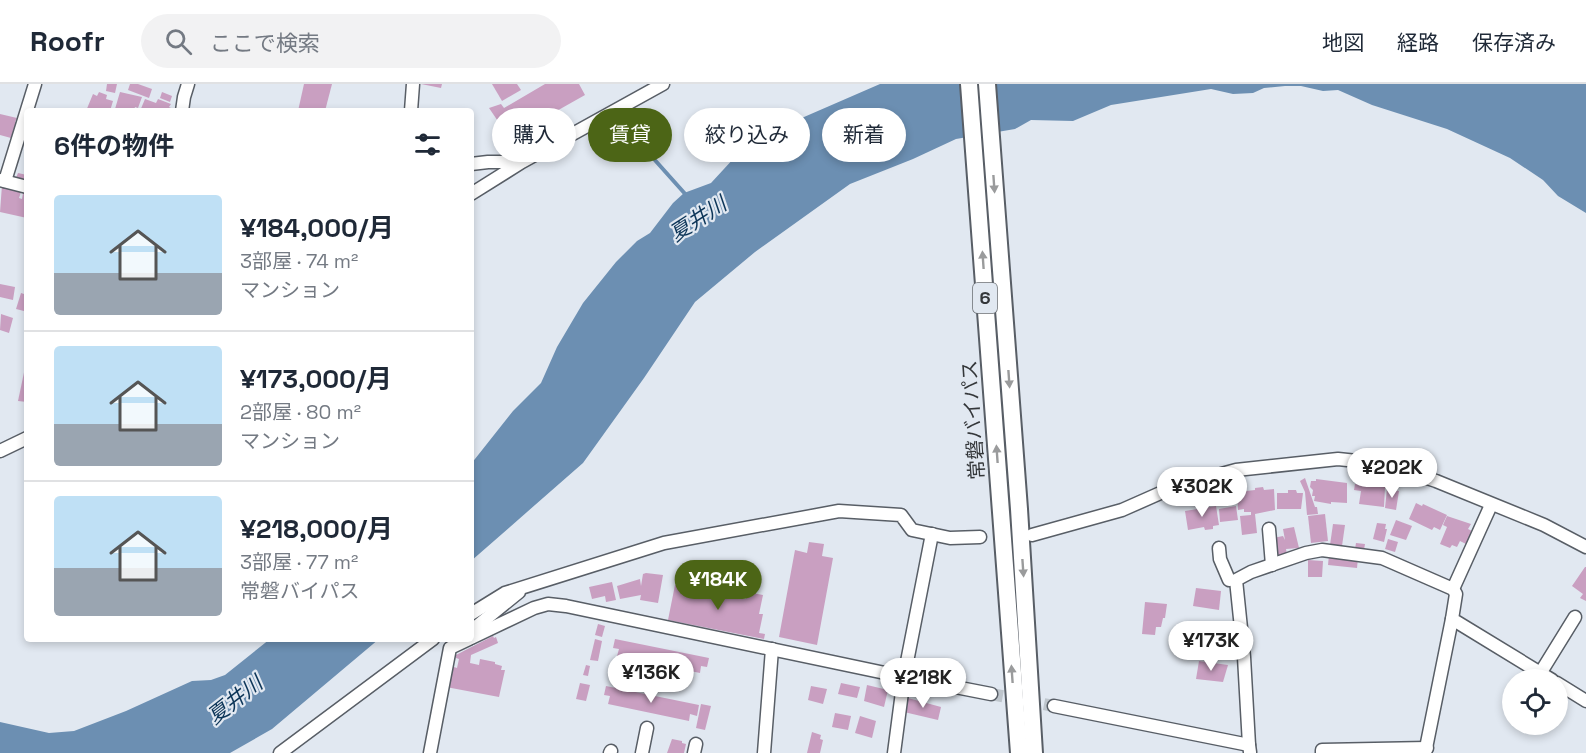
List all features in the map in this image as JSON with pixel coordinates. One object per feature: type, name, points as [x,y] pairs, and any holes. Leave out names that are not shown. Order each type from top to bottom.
[{"type":"highway","name":"常磐バイパス","points":[[969,84],[1019,753]]},
{"type":"highway","name":"常磐バイパス","points":[[987,84],[1019,509],[1034,753]]},
{"type":"highway","points":[[1010,753],[1014,700]]},
{"type":"street","points":[[27,108],[35,84]]},
{"type":"street","points":[[183,108],[188,84]]},
{"type":"street","points":[[411,108],[413,84]]},
{"type":"street","points":[[576,132],[663,84]]},
{"type":"street","points":[[24,116],[2,181],[24,186]]},
{"type":"street","points":[[474,164],[492,162]]},
{"type":"street","points":[[474,192],[522,162]]},
{"type":"street","points":[[0,450],[24,439]]},
{"type":"street","points":[[1032,535],[1122,510],[1174,488],[1236,470],[1338,459],[1385,464],[1436,481],[1544,525],[1586,547]]},
{"type":"street","points":[[1453,589],[1491,505]]},
{"type":"street","points":[[474,612],[505,593],[664,543],[839,511],[901,515],[912,530],[950,538],[980,537]]},
{"type":"street","points":[[1269,529],[1272,565]]},
{"type":"street","points":[[894,753],[904,677],[932,534]]},
{"type":"street","points":[[1219,548],[1220,559],[1229,580]]},
{"type":"street","points":[[1054,706],[1251,751],[1236,580],[1251,572],[1306,553],[1322,550],[1382,558],[1453,589],[1456,594],[1452,620],[1426,750],[1322,750],[1322,753]]},
{"type":"street","points":[[474,628],[525,586]]},
{"type":"street","points":[[474,635],[519,614],[548,604],[566,606],[904,677],[992,693]]},
{"type":"street","points":[[1543,669],[1575,617]]},
{"type":"street","points":[[1452,620],[1536,669]]},
{"type":"street","points":[[280,753],[429,642]]},
{"type":"street","points":[[430,753],[462,642]]},
{"type":"street","points":[[764,753],[772,649]]},
{"type":"street","points":[[1568,690],[1586,701]]},
{"type":"street","points":[[642,753],[647,728]]},
{"type":"water","points":[[880,84],[1586,84],[1586,213],[1558,196],[1543,180],[1510,158],[1447,129],[1372,105],[1338,90],[1323,91],[1301,86],[1264,88],[1253,93],[1233,94],[1211,89],[1111,105],[1073,121],[1031,120],[1015,129],[956,139],[906,162],[906,108],[825,108]]},
{"type":"water","name":"夏井川","points":[[822,109],[822,162],[905,162],[850,184],[755,252],[695,302],[583,463],[474,558],[474,460],[513,411],[541,383],[557,347],[583,303],[616,262],[637,241],[650,233],[673,203],[684,193],[711,183],[730,162],[810,162],[810,114]]},
{"type":"water","name":"夏井川","points":[[266,642],[375,642],[272,729],[230,753],[0,753],[0,722],[49,733],[74,731],[126,711],[192,681],[211,680],[225,675]]},
{"type":"building","points":[[107,84],[117,84],[115,93],[106,91]]},
{"type":"building","points":[[130,84],[152,89],[149,98],[128,90]]},
{"type":"building","points":[[304,84],[332,84],[326,108],[299,108]]},
{"type":"building","points":[[421,84],[442,84],[441,88]]},
{"type":"building","points":[[492,84],[517,84],[521,90],[502,101]]},
{"type":"building","points":[[545,84],[579,84],[585,95],[562,108],[504,108]]},
{"type":"building","points":[[99,92],[107,95],[106,99],[113,101],[111,108],[87,108],[93,94],[97,96]]},
{"type":"building","points":[[120,92],[142,97],[138,108],[115,108]]},
{"type":"building","points":[[162,92],[172,96],[170,102],[160,98]]},
{"type":"building","points":[[145,99],[156,103],[158,99],[171,104],[169,107],[171,108],[141,108]]},
{"type":"building","points":[[501,104],[504,108],[492,108],[492,112],[489,108]]},
{"type":"building","points":[[0,114],[17,118],[15,122],[19,123],[17,129],[14,128],[11,138],[0,135]]},
{"type":"building","points":[[18,173],[24,174],[24,180],[16,178]]},
{"type":"building","points":[[2,185],[17,188],[17,191],[21,192],[19,198],[22,199],[24,193],[24,217],[0,212]]},
{"type":"building","points":[[0,284],[15,287],[13,300],[0,297]]},
{"type":"building","points":[[21,293],[24,294],[24,311],[16,309]]},
{"type":"building","points":[[1,314],[13,318],[9,333],[0,330]]},
{"type":"building","points":[[24,372],[24,402],[18,401]]},
{"type":"building","points":[[1305,478],[1318,514],[1307,515],[1305,492],[1300,481]]},
{"type":"building","points":[[1316,479],[1347,483],[1347,503],[1331,502],[1331,504],[1314,501],[1315,496],[1312,496],[1313,490],[1310,487],[1311,481],[1316,481]]},
{"type":"building","points":[[1355,484],[1385,487],[1384,507],[1359,504],[1361,491],[1354,490]]},
{"type":"building","points":[[1263,487],[1264,490],[1274,489],[1275,510],[1255,514],[1257,533],[1242,535],[1240,516],[1251,515],[1251,512],[1244,512],[1244,509],[1238,510],[1237,492]]},
{"type":"building","points":[[1387,489],[1399,491],[1396,510],[1385,508]]},
{"type":"building","points":[[1288,490],[1303,493],[1301,509],[1277,509],[1277,493],[1288,493]]},
{"type":"building","points":[[1234,492],[1236,503],[1220,506],[1218,495]]},
{"type":"building","points":[[1416,503],[1447,515],[1440,530],[1434,527],[1432,530],[1409,519]]},
{"type":"building","points":[[1216,506],[1219,525],[1213,526],[1213,529],[1205,530],[1204,527],[1188,530],[1185,511]]},
{"type":"building","points":[[1236,506],[1238,520],[1220,522],[1219,509]]},
{"type":"building","points":[[1325,514],[1328,541],[1311,543],[1308,516]]},
{"type":"building","points":[[1447,516],[1471,524],[1468,529],[1472,531],[1466,544],[1460,541],[1457,547],[1452,545],[1450,548],[1440,544],[1447,527],[1443,525]]},
{"type":"building","points":[[1396,520],[1412,526],[1406,540],[1390,535]]},
{"type":"building","points":[[1377,523],[1386,524],[1384,542],[1373,539]]},
{"type":"building","points":[[1333,524],[1345,525],[1342,546],[1330,545]]},
{"type":"building","points":[[1294,527],[1299,548],[1286,549],[1287,554],[1276,556],[1273,538],[1283,536],[1285,540],[1283,529]]},
{"type":"building","points":[[1388,539],[1398,542],[1395,552],[1385,549]]},
{"type":"building","points":[[809,542],[824,544],[822,556],[833,558],[817,645],[779,637],[795,550],[807,553]]},
{"type":"building","points":[[1356,543],[1365,544],[1364,550],[1355,549]]},
{"type":"building","points":[[1329,555],[1358,558],[1357,568],[1328,565]]},
{"type":"building","points":[[1308,560],[1323,561],[1322,577],[1308,577]]},
{"type":"building","points":[[1585,567],[1586,601],[1580,598],[1583,594],[1572,586]]},
{"type":"building","points":[[643,574],[663,575],[658,603],[640,600],[641,595],[620,599],[617,586],[640,579],[641,586]]},
{"type":"building","points":[[612,582],[616,600],[606,602],[605,596],[592,599],[589,587]]},
{"type":"building","points":[[675,585],[746,599],[747,592],[763,595],[759,614],[763,614],[759,633],[765,634],[764,639],[668,620]]},
{"type":"building","points":[[1196,588],[1221,591],[1219,610],[1193,606]]},
{"type":"building","points":[[1145,602],[1167,604],[1165,618],[1163,618],[1161,627],[1156,627],[1155,635],[1142,634]]},
{"type":"building","points":[[598,624],[605,626],[602,637],[595,635]]},
{"type":"building","points":[[493,636],[496,637],[498,643],[471,655],[470,663],[479,665],[480,659],[502,666],[501,670],[505,670],[499,697],[446,687],[451,666],[457,668],[459,659],[456,655]]},
{"type":"building","points":[[595,639],[602,641],[598,661],[590,660]]},
{"type":"building","points":[[615,639],[709,658],[707,667],[701,666],[700,673],[617,656],[619,649],[613,648]]},
{"type":"building","points":[[1199,661],[1228,665],[1223,682],[1196,679]]},
{"type":"building","points":[[586,665],[590,666],[588,676],[583,675]]},
{"type":"building","points":[[614,669],[630,672],[629,680],[612,677]]},
{"type":"building","points":[[580,683],[590,685],[586,701],[576,699]]},
{"type":"building","points":[[841,683],[860,687],[857,698],[838,694]]},
{"type":"building","points":[[867,685],[888,690],[884,707],[864,701]]},
{"type":"building","points":[[606,686],[699,705],[697,716],[690,714],[689,721],[608,704],[610,696],[604,695]]},
{"type":"building","points":[[811,686],[827,689],[823,704],[808,700]]},
{"type":"building","points":[[908,698],[941,707],[938,720],[904,712]]},
{"type":"building","points":[[701,704],[711,706],[705,730],[696,728]]},
{"type":"building","points":[[835,713],[851,716],[848,730],[832,727]]},
{"type":"building","points":[[860,716],[876,721],[872,738],[855,733]]},
{"type":"building","points":[[812,732],[821,735],[820,739],[823,740],[820,753],[807,753]]},
{"type":"building","points":[[672,739],[686,744],[684,753],[667,753]]},
{"type":"waterway","points":[[657,162],[687,196]]},
{"type":"tunnel","points":[[991,694],[1054,706]]}]
